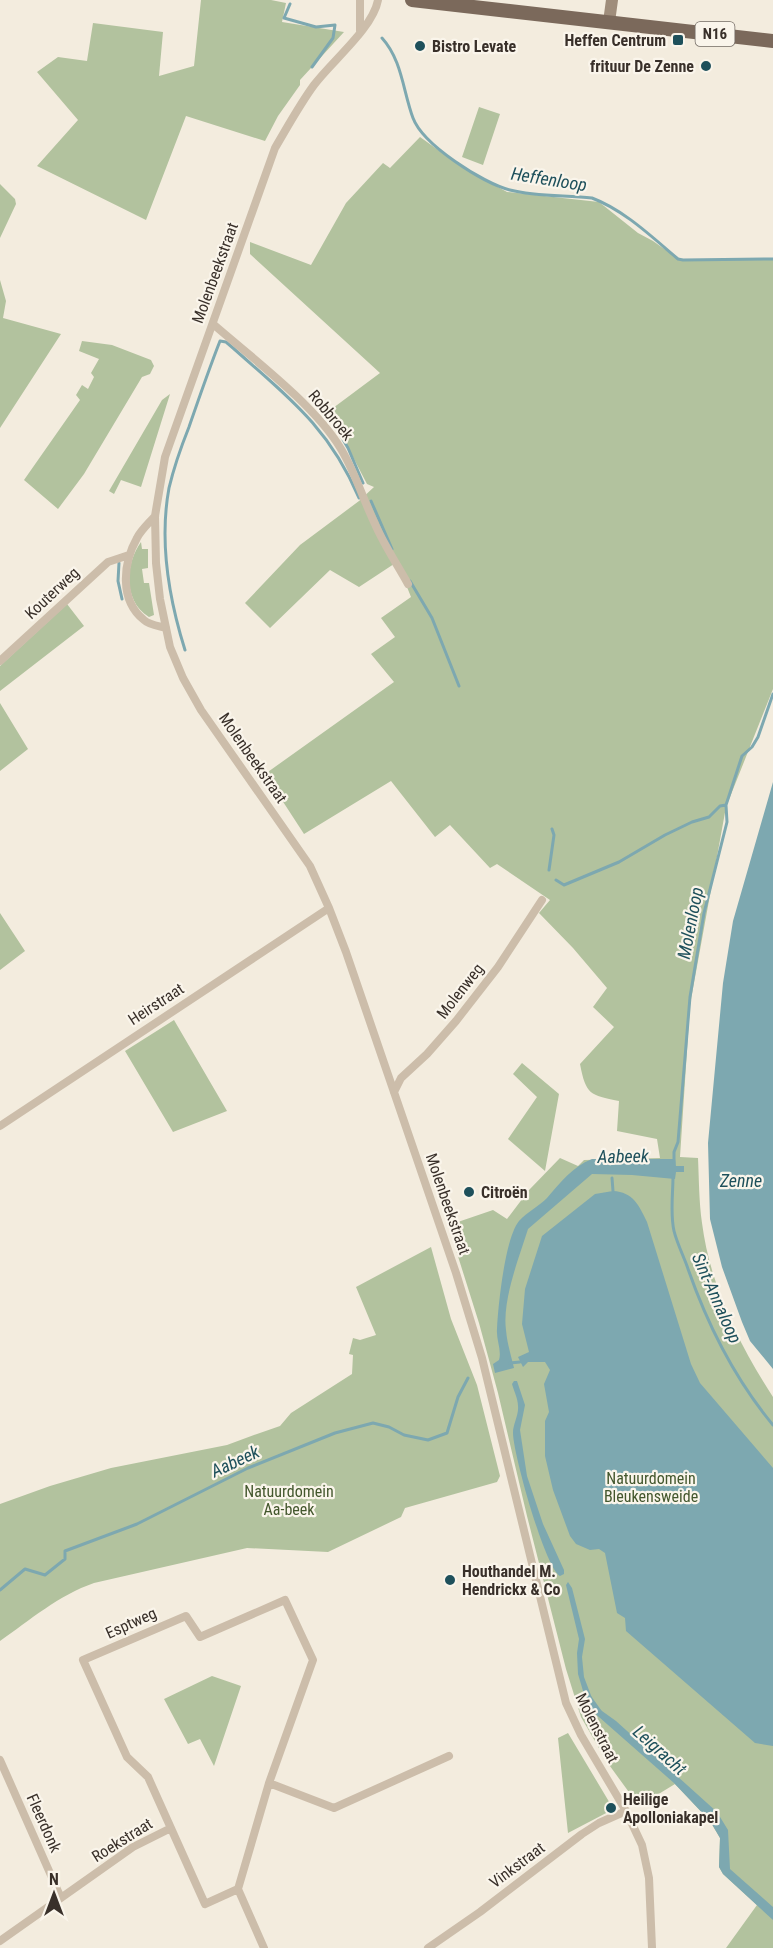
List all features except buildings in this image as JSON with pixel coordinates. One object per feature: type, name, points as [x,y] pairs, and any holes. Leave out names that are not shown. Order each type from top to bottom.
[{"type":"main road","name":"N16","points":[[412,0],[773,41]]},
{"type":"street","points":[[360,0],[360,31]]},
{"type":"street","name":"Molenbeekstraat","points":[[378,0],[372,17],[315,83],[275,148],[165,457],[154,516],[157,572],[170,647],[183,678],[201,710],[310,866],[329,908],[452,1262],[482,1358],[520,1516]]},
{"type":"street","points":[[609,22],[612,0]]},
{"type":"street","name":"Robbroek","points":[[213,324],[298,399],[321,422],[340,447],[354,473],[375,525],[408,584]]},
{"type":"street","points":[[154,516],[138,536],[129,555],[125,573],[128,596],[132,605],[144,621],[166,628]]},
{"type":"street","name":"Kouterweg","points":[[0,661],[108,562],[129,555]]},
{"type":"street","name":"Molenweg","points":[[394,1092],[401,1078],[428,1054],[491,976],[542,900]]},
{"type":"street","name":"Heirstraat","points":[[0,1126],[329,908]]},
{"type":"street","name":"Molenstraat","points":[[520,1516],[566,1703],[581,1735],[626,1811],[642,1845],[648,1867],[652,1948]]},
{"type":"street","name":"Esptweg","points":[[285,1600],[313,1659],[268,1783],[238,1889],[205,1904],[148,1777],[127,1757],[83,1660],[186,1616],[200,1637],[285,1600]]},
{"type":"street","points":[[268,1783],[334,1808],[449,1756]]},
{"type":"street","name":"Fleerdonk","points":[[0,1760],[61,1898]]},
{"type":"street","name":"Vinkstraat","points":[[428,1948],[480,1912],[582,1834],[626,1811]]},
{"type":"street","name":"Roekstraat","points":[[0,1941],[133,1847],[171,1828]]},
{"type":"street","points":[[238,1889],[264,1948]]},
{"type":"green space","points":[[201,0],[271,0],[286,3],[282,22],[344,32],[300,80],[300,85],[278,116],[265,141],[186,116],[146,220],[37,166],[78,120],[37,72],[58,57],[87,61],[93,23],[163,32],[159,76],[194,66]]},
{"type":"green space","points":[[479,107],[500,114],[483,165],[462,157]]},
{"type":"green space","name":"Natuurdomein Bleukensweide","points":[[420,137],[462,167],[507,192],[599,202],[638,233],[680,260],[773,260],[773,689],[726,807],[690,1005],[680,1157],[698,1158],[701,1215],[706,1246],[719,1292],[749,1357],[773,1397],[773,1948],[726,1948],[757,1905],[723,1874],[719,1867],[720,1838],[710,1821],[675,1784],[639,1806],[607,1762],[581,1717],[566,1669],[498,1393],[456,1250],[452,1224],[493,1210],[507,1219],[529,1190],[560,1158],[578,1166],[584,1160],[660,1158],[657,1139],[617,1131],[619,1101],[595,1095],[587,1088],[585,1082],[580,1064],[614,1027],[593,1007],[607,988],[539,913],[550,900],[497,864],[490,868],[450,825],[435,837],[391,781],[304,834],[265,774],[394,682],[371,654],[395,637],[381,618],[411,597],[397,562],[359,587],[330,570],[270,628],[245,603],[300,545],[374,487],[367,484],[329,411],[380,373],[250,254],[250,242],[311,265],[346,203],[383,163],[390,168]]},
{"type":"green space","points":[[0,184],[15,199],[16,204],[0,238]]},
{"type":"green space","points":[[0,280],[6,301],[3,318],[61,334],[0,428]]},
{"type":"green space","points":[[82,341],[112,345],[151,360],[154,366],[150,374],[142,377],[84,474],[58,509],[24,480],[80,400],[76,395],[82,385],[88,389],[94,377],[91,373],[99,359],[79,351]]},
{"type":"green space","points":[[170,394],[141,487],[121,480],[114,494],[109,491],[162,400]]},
{"type":"green space","points":[[141,542],[142,549],[148,549],[148,568],[142,569],[144,583],[149,583],[154,615],[149,617],[135,602],[129,582],[132,561]]},
{"type":"green space","points":[[67,604],[84,626],[0,691],[0,666]]},
{"type":"green space","points":[[0,703],[28,749],[0,771]]},
{"type":"green space","points":[[0,913],[25,951],[0,970]]},
{"type":"green space","points":[[174,1020],[227,1111],[173,1132],[125,1051]]},
{"type":"green space","points":[[522,1063],[559,1094],[545,1171],[508,1139],[537,1097],[513,1074]]},
{"type":"green space","name":"Natuurdomein Aa-beek","points":[[431,1247],[451,1319],[477,1385],[500,1476],[497,1482],[405,1508],[401,1517],[328,1552],[247,1548],[94,1583],[57,1601],[0,1641],[0,1504],[111,1468],[227,1445],[280,1426],[291,1413],[352,1374],[353,1355],[349,1354],[353,1338],[360,1340],[376,1335],[356,1287]]},
{"type":"green space","points":[[212,1676],[241,1686],[214,1766],[200,1739],[188,1744],[164,1699]]},
{"type":"green space","points":[[568,1733],[611,1805],[610,1811],[568,1833],[558,1738]]},
{"type":"water","name":"Zenne","points":[[773,782],[773,1369],[750,1341],[722,1267],[710,1219],[708,1143],[723,983],[733,921]]},
{"type":"water","points":[[592,1159],[675,1159],[676,1166],[684,1166],[684,1172],[676,1172],[675,1179],[592,1174],[528,1229],[506,1306],[508,1344],[514,1368],[495,1373],[493,1364],[499,1360],[500,1356],[497,1333],[501,1289],[506,1257],[514,1230],[519,1221],[547,1198],[567,1176],[578,1166]]},
{"type":"water","points":[[613,1191],[626,1194],[635,1200],[647,1222],[691,1364],[700,1383],[773,1468],[773,1746],[755,1743],[626,1631],[625,1618],[617,1613],[605,1553],[599,1549],[590,1550],[576,1544],[570,1536],[553,1490],[545,1456],[545,1421],[549,1412],[544,1384],[550,1370],[545,1362],[528,1362],[523,1367],[518,1357],[529,1352],[522,1324],[525,1289],[542,1236],[595,1194]]},
{"type":"water","points":[[517,1381],[525,1405],[520,1430],[527,1476],[543,1524],[564,1570],[564,1574],[560,1576],[546,1553],[518,1463],[513,1433],[518,1409],[512,1384]]},
{"type":"water","points":[[568,1582],[572,1588],[585,1639],[582,1657],[584,1677],[595,1706],[616,1721],[717,1812],[728,1830],[730,1869],[773,1907],[773,1920],[723,1874],[719,1867],[720,1838],[710,1821],[674,1783],[591,1710],[578,1674],[579,1639],[566,1585]]},
{"type":"waterway","points":[[290,4],[284,18],[316,27],[335,25],[333,38],[312,67]]},
{"type":"waterway","name":"Heffenloop","points":[[382,38],[394,56],[413,118],[419,129],[455,162],[485,180],[520,192],[592,198],[626,217],[678,259],[773,259]]},
{"type":"waterway","points":[[185,650],[174,611],[167,570],[166,508],[175,465],[220,341],[226,342],[233,348],[305,415],[334,452],[359,498]]},
{"type":"waterway","points":[[335,426],[348,448],[363,483]]},
{"type":"waterway","points":[[371,501],[392,549]]},
{"type":"waterway","points":[[119,563],[118,581],[122,599]]},
{"type":"waterway","points":[[410,581],[432,618],[459,686]]},
{"type":"waterway","name":"Molenloop","points":[[674,1163],[674,1152],[678,1142],[690,997],[704,913],[727,822],[726,805],[742,756],[752,747],[758,737],[773,694]]},
{"type":"waterway","points":[[556,880],[564,885],[619,862],[665,835],[692,822],[709,817],[720,806],[726,805]]},
{"type":"waterway","points":[[549,870],[554,835],[552,829]]},
{"type":"waterway","name":"Sint-Annaloop","points":[[673,1176],[674,1231],[695,1288],[723,1350],[746,1388],[773,1425]]},
{"type":"waterway","points":[[612,1178],[613,1191]]},
{"type":"waterway","points":[[510,1363],[520,1362]]},
{"type":"waterway","name":"Aabeek","points":[[0,1590],[25,1569],[45,1575],[65,1559],[65,1551],[137,1524],[248,1468],[335,1433],[373,1423],[389,1427],[404,1435],[428,1440],[447,1433],[458,1397],[468,1378]]},
{"type":"waterway","name":"Leigracht","points":[[590,1697],[600,1711]]},
{"type":"place","name":"Heffen Centrum","points":[[678,40]]},
{"type":"place","name":"Bistro Levate","points":[[420,46]]},
{"type":"place","name":"frituur De Zenne","points":[[706,66]]},
{"type":"place","name":"Citroën","points":[[469,1192]]},
{"type":"place","name":"Houthandel M. Hendrickx & Co","points":[[450,1580]]},
{"type":"place","name":"Heilige Apolloniakapel","points":[[611,1808]]}]
